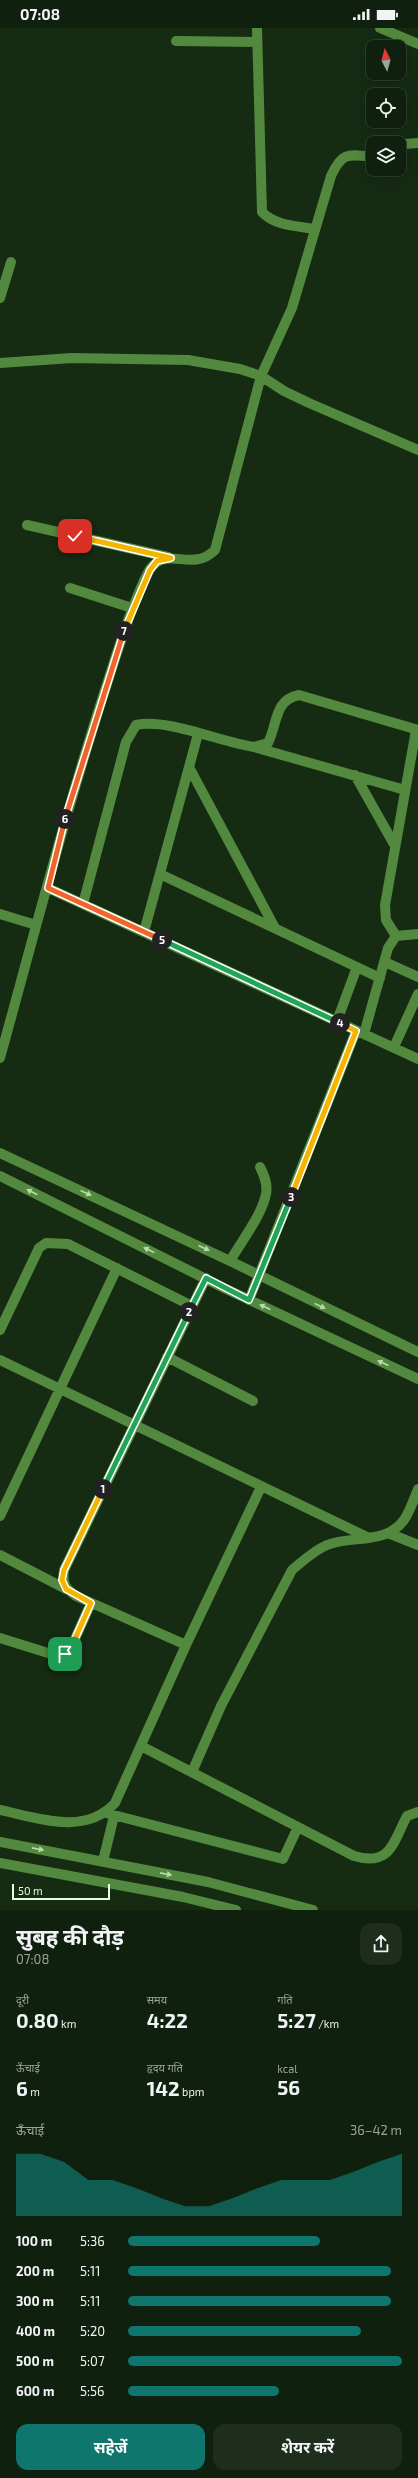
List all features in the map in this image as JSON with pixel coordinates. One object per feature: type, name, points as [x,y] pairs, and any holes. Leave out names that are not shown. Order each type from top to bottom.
[{"type":"street","points":[[257,28],[262,212],[268,218],[277,222],[315,229]]},
{"type":"street","points":[[380,28],[418,44]]},
{"type":"street","points":[[176,41],[257,42]]},
{"type":"street","points":[[406,144],[418,143]]},
{"type":"street","points":[[27,525],[171,558],[196,561],[208,558],[215,550],[261,376],[292,308],[315,229],[338,161],[345,156],[366,157]]},
{"type":"street","points":[[0,298],[11,262]]},
{"type":"street","points":[[0,363],[72,358],[188,360],[240,369],[261,376],[284,391],[418,450]]},
{"type":"street","points":[[0,1058],[36,925],[48,888],[73,790],[132,608],[150,570],[157,561],[171,558]]},
{"type":"street","points":[[70,588],[132,608]]},
{"type":"street","points":[[254,747],[268,743],[282,702],[287,697],[299,695],[417,730],[395,846],[385,912],[386,920],[396,936]]},
{"type":"street","points":[[83,904],[129,732],[136,725],[147,722],[254,747],[406,790]]},
{"type":"street","points":[[144,932],[198,734]]},
{"type":"street","points":[[190,767],[275,928]]},
{"type":"street","points":[[355,775],[395,846]]},
{"type":"street","points":[[160,874],[380,978]]},
{"type":"street","points":[[48,888],[418,1059]]},
{"type":"street","points":[[0,914],[36,925]]},
{"type":"street","points":[[396,936],[418,934]]},
{"type":"street","points":[[249,1300],[360,1032],[380,978],[388,948],[396,936]]},
{"type":"street","points":[[384,962],[418,977]]},
{"type":"street","points":[[337,1021],[357,967]]},
{"type":"street","points":[[394,1047],[418,994]]},
{"type":"street","points":[[0,1153],[230,1260],[418,1352]]},
{"type":"street","points":[[230,1260],[261,1207],[266,1194],[266,1181],[260,1167]]},
{"type":"street","points":[[0,1176],[249,1300],[418,1380]]},
{"type":"street","points":[[0,1330],[38,1248],[46,1243],[68,1244],[192,1306]]},
{"type":"street","points":[[0,1516],[117,1268]]},
{"type":"street","points":[[66,1589],[62,1580],[64,1570],[206,1278]]},
{"type":"street","points":[[167,1357],[253,1401]]},
{"type":"street","points":[[0,1360],[134,1426],[369,1538]]},
{"type":"street","points":[[102,1861],[110,1814],[186,1645],[261,1487]]},
{"type":"street","points":[[192,1772],[221,1706],[292,1570],[309,1555],[328,1545],[369,1538],[388,1532],[404,1520],[418,1489]]},
{"type":"street","points":[[388,1532],[418,1545]]},
{"type":"street","points":[[0,1555],[91,1603],[186,1645]]},
{"type":"street","points":[[0,1638],[53,1654],[65,1654],[70,1650],[91,1603]]},
{"type":"street","points":[[141,1746],[354,1856],[367,1860],[383,1858],[390,1850],[408,1816],[418,1812]]},
{"type":"street","points":[[0,1810],[59,1822],[92,1820],[110,1814],[283,1859],[298,1827]]},
{"type":"street","points":[[0,1842],[208,1882],[313,1910]]},
{"type":"street","points":[[0,1863],[183,1897],[236,1910]]},
{"type":"route","points":[[65,1654],[70,1650],[91,1603],[76,1596],[66,1589],[62,1580],[64,1570],[206,1278],[249,1300],[260,1276],[356,1031],[48,888],[73,790],[132,608],[150,570],[157,561],[171,558],[75,536]]}]
